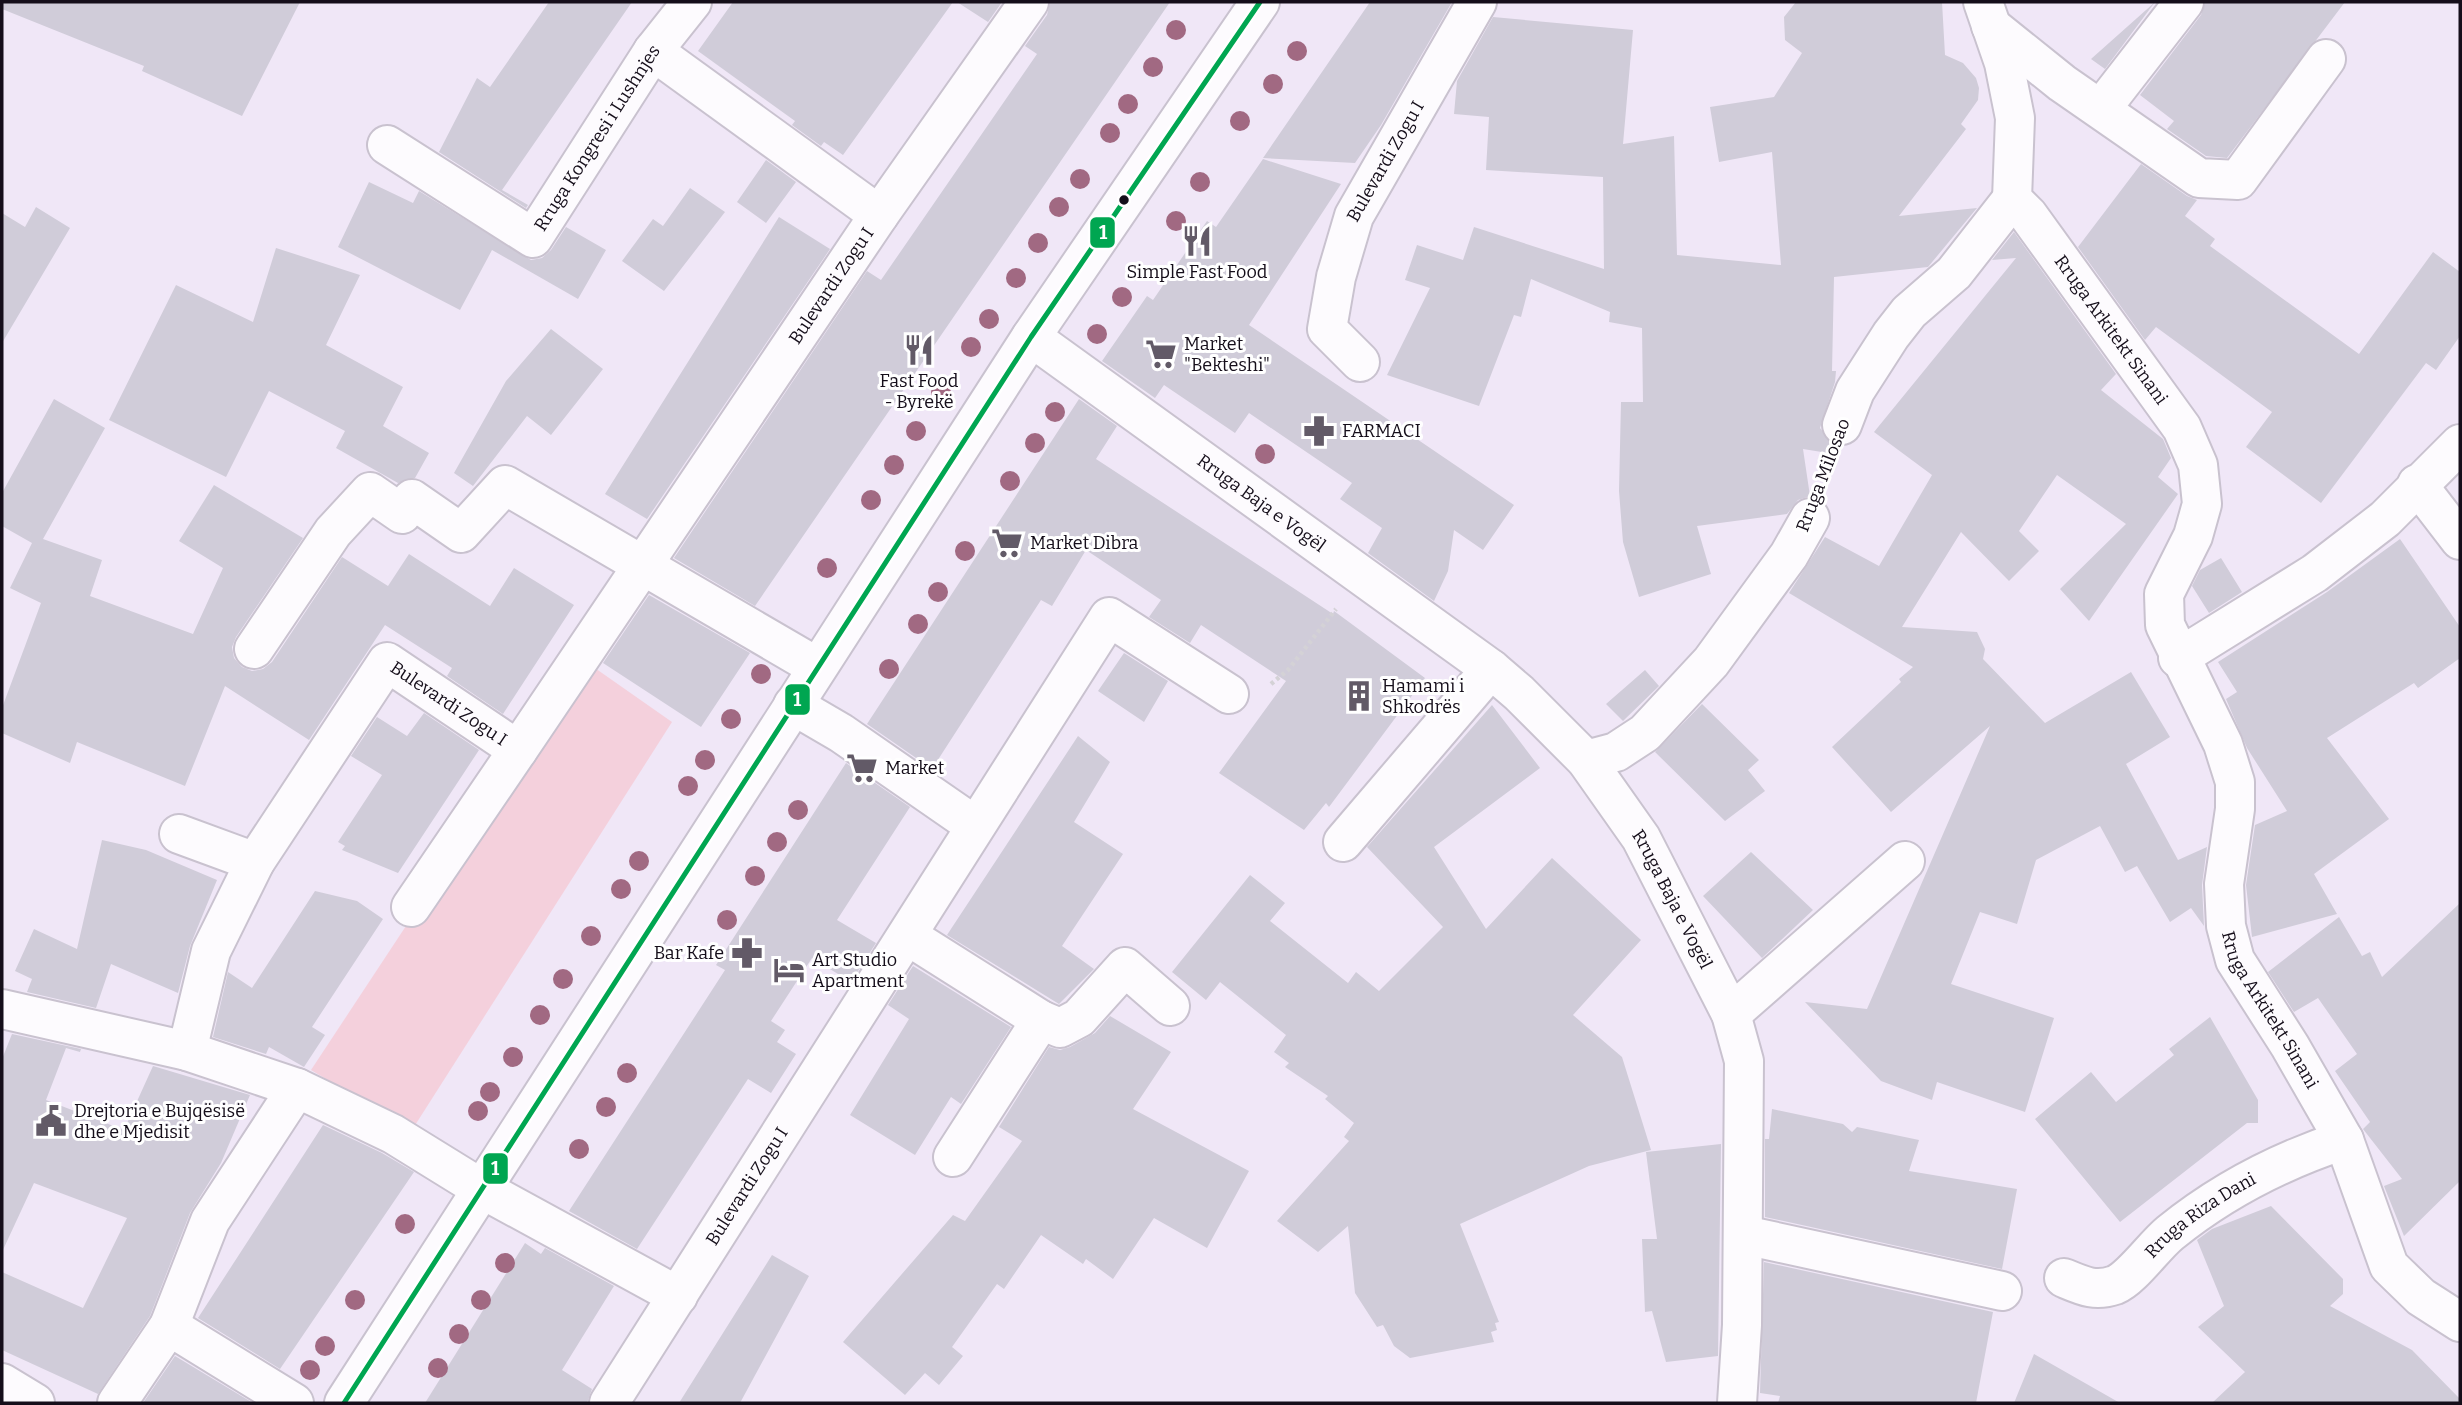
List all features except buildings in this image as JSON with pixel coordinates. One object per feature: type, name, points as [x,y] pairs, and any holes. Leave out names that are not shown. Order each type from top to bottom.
[{"type":"street","name":"Rruga Kongresi i Lushnjes","points":[[387,145],[533,238],[653,51],[692,2]]},
{"type":"street","name":"Bulevardi Zogu I","points":[[411,908],[879,215],[1029,2]]},
{"type":"street","points":[[344,1403],[1031,337],[1260,2]]},
{"type":"street","name":"Bulevardi Zogu I","points":[[1360,362],[1327,329],[1336,277],[1354,216],[1477,2]]},
{"type":"street","points":[[2101,109],[2184,2]]},
{"type":"street","points":[[1987,14],[2062,83],[2199,178],[2238,180],[2326,59]]},
{"type":"street","points":[[1987,14],[2004,64],[2015,118],[2012,199]]},
{"type":"street","name":"Bulevardi Zogu I","points":[[653,51],[879,215]]},
{"type":"street","name":"Rruga Milosao","points":[[1842,425],[1855,391],[1891,335],[1909,312],[1954,273],[2012,199]]},
{"type":"street","name":"Rruga Arkitekt Sinani","points":[[2012,199],[2028,215],[2125,346],[2182,428],[2198,465],[2202,504],[2193,536],[2164,594],[2165,625],[2178,658],[2213,722],[2235,782],[2235,809],[2224,884],[2226,926],[2235,960],[2290,1046],[2344,1140],[2389,1266],[2421,1297],[2460,1322]]},
{"type":"street","name":"Rruga Baja e Vogël","points":[[1031,337],[1491,669],[1586,760],[1641,838],[1731,1014],[1744,1061],[1744,1236],[1737,1403]]},
{"type":"street","points":[[2178,658],[2315,573],[2385,519],[2417,484],[2460,444]]},
{"type":"street","points":[[2417,484],[2460,540]]},
{"type":"street","points":[[254,649],[333,532],[370,492],[402,514],[412,499],[461,533],[505,485],[817,667]]},
{"type":"street","name":"Rruga Milosao","points":[[1586,760],[1616,752],[1645,733],[1711,662],[1789,555],[1810,518]]},
{"type":"street","name":"Bulevardi Zogu I","points":[[615,1401],[678,1296],[908,936],[974,825],[1109,617],[1229,694]]},
{"type":"street","name":"Bulevardi Zogu I","points":[[187,1051],[211,951],[255,862],[387,662],[518,750]]},
{"type":"street","points":[[1343,842],[1491,669]]},
{"type":"street","points":[[793,705],[852,740],[974,825]]},
{"type":"street","points":[[179,834],[255,862]]},
{"type":"street","points":[[1731,1014],[1905,861]]},
{"type":"street","points":[[908,936],[1041,1020],[1060,1028],[1079,1018],[1125,967],[1170,1006]]},
{"type":"street","points":[[2,1009],[187,1051],[297,1088],[393,1134],[482,1189],[678,1296]]},
{"type":"street","points":[[953,1157],[1041,1020]]},
{"type":"street","points":[[117,1403],[169,1326],[210,1221],[297,1088]]},
{"type":"street","name":"Rruga Riza Dani","points":[[2064,1278],[2094,1290],[2118,1284],[2169,1234],[2241,1182],[2301,1154],[2344,1140]]},
{"type":"street","points":[[1744,1236],[2002,1291]]},
{"type":"street","points":[[169,1326],[294,1403]]},
{"type":"street","points":[[2,1382],[35,1403]]},
{"type":"path","points":[[1229,694],[1256,689],[1277,681],[1362,576]]},
{"type":"shaded area","points":[[582,659],[672,722],[412,1130],[311,1070]]},
{"type":"transit line","name":"1","points":[[344,1403],[1031,337],[1260,2]]},
{"type":"place","name":"Simple Fast Food","points":[[1197,241]]},
{"type":"place","name":"Fast Food - Byrekë","points":[[919,350]]},
{"type":"place","name":"Market \"Bekteshi\"","points":[[1161,354]]},
{"type":"place","name":"FARMACI","points":[[1319,431]]},
{"type":"place","name":"Market Dibra","points":[[1007,543]]},
{"type":"place","name":"Hamami i Shkodrës","points":[[1359,696]]},
{"type":"place","name":"Market","points":[[862,768]]},
{"type":"place","name":"Bar Kafe","points":[[747,953]]},
{"type":"place","name":"Art Studio Apartment","points":[[789,970]]},
{"type":"place","name":"Drejtoria e Bujqësisë dhe e Mjedisit","points":[[51,1121]]}]
